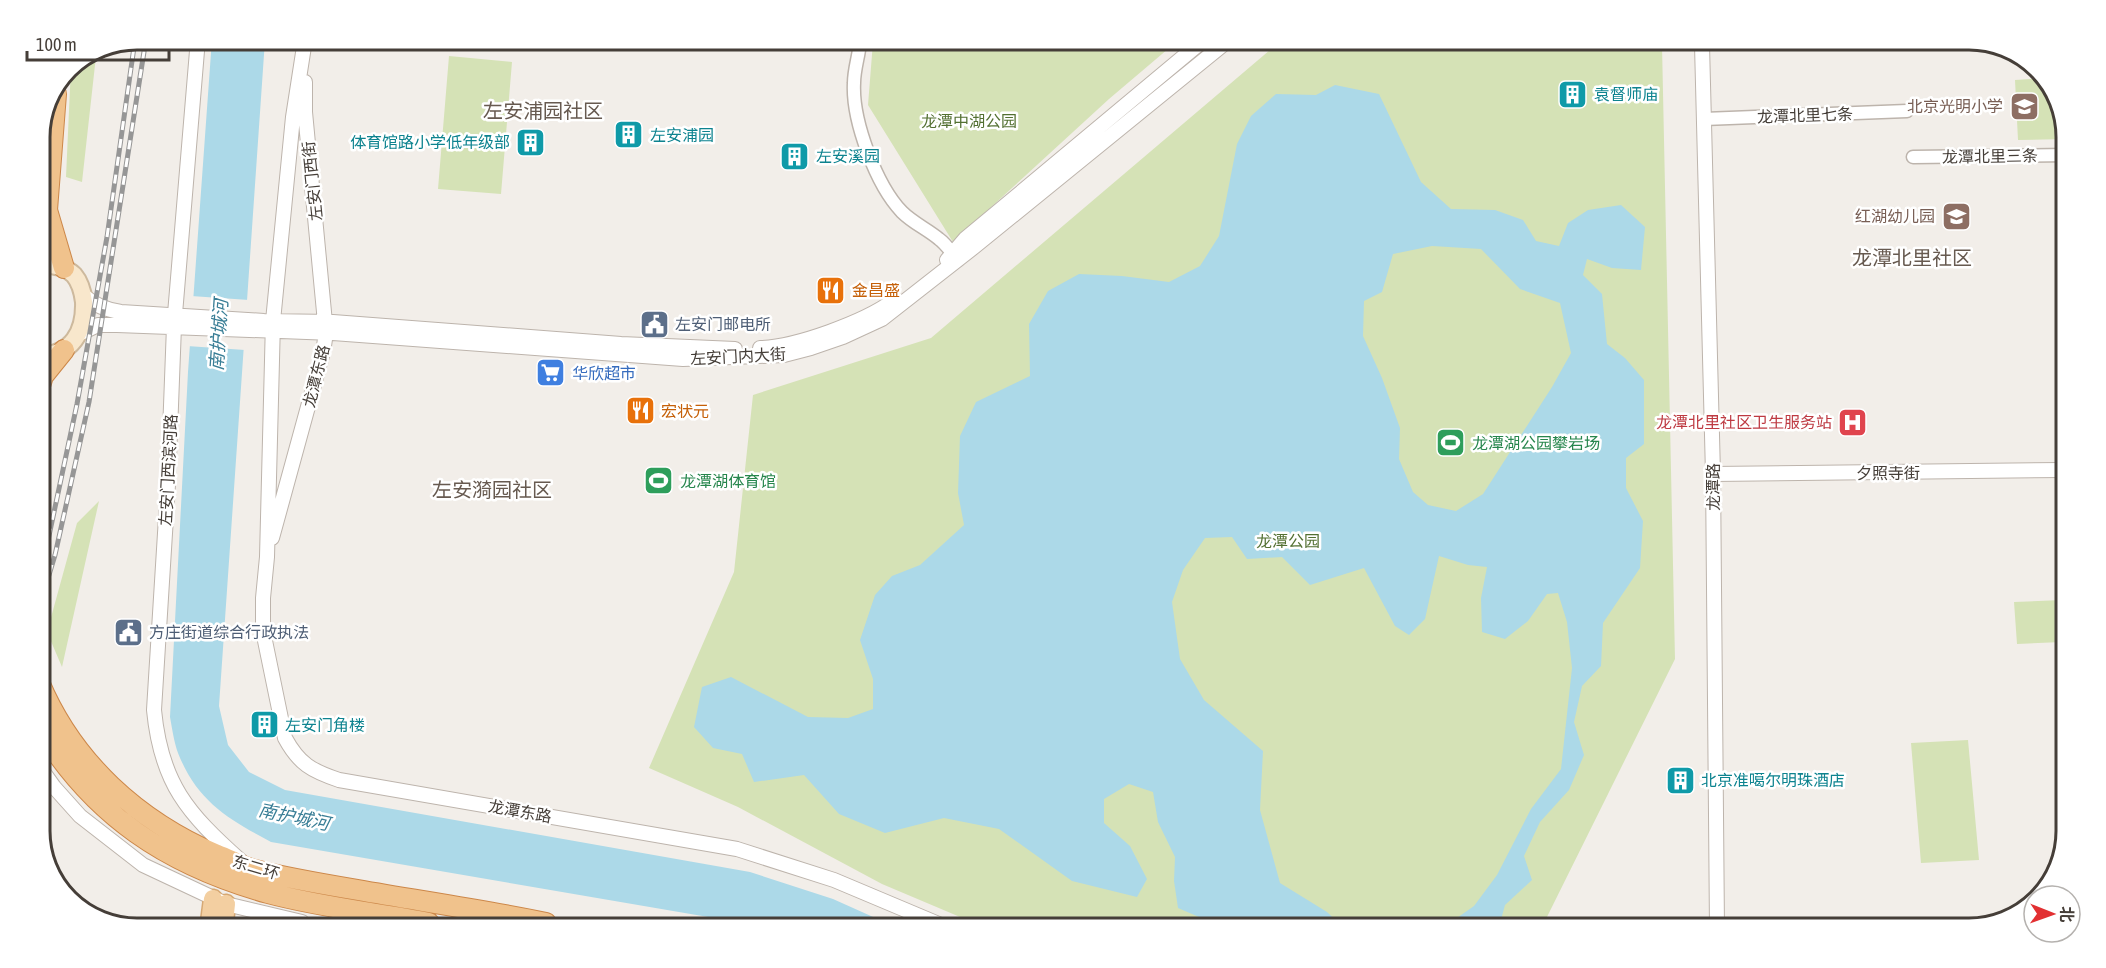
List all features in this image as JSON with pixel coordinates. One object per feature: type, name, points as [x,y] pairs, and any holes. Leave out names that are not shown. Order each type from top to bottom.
[{"type":"highway","points":[[50,171],[55,106]]},
{"type":"highway","points":[[50,220],[64,268]]},
{"type":"highway","points":[[50,368],[64,350]]},
{"type":"highway","name":"东二环","points":[[50,705],[66,732],[109,785],[165,829],[203,849],[249,868],[308,882],[523,919]]},
{"type":"highway","name":"东二环","points":[[50,742],[71,773],[95,800],[154,846],[195,867],[269,893],[406,919]]},
{"type":"highway","points":[[365,919],[389,916]]},
{"type":"main road","points":[[50,265],[64,268],[75,276],[83,295],[84,312],[79,334],[64,350],[50,353]]},
{"type":"street","name":"左安门西滨河路","points":[[197,50],[154,710],[157,739],[166,769],[183,800],[205,829],[249,868]]},
{"type":"street","name":"左安门西街","points":[[273,326],[293,117],[303,50]]},
{"type":"street","name":"左安门西街","points":[[305,50],[305,112],[326,328]]},
{"type":"street","points":[[859,50],[854,83],[856,110],[861,135],[873,164],[900,210],[912,222],[940,239],[955,257]]},
{"type":"street","name":"左安门内大街","points":[[955,257],[965,239],[1191,50]]},
{"type":"street","name":"左安门内大街","points":[[180,321],[687,348],[768,348],[793,344],[884,307],[955,257],[1216,50]]},
{"type":"street","name":"龙潭路","points":[[1702,50],[1713,474],[1716,919]]},
{"type":"street","name":"龙潭北里七条","points":[[1704,119],[1907,111]]},
{"type":"street","name":"龙潭北里三条","points":[[1913,157],[2056,155]]},
{"type":"street","points":[[83,295],[90,302],[109,311],[180,321]]},
{"type":"street","points":[[79,334],[98,325],[180,321]]},
{"type":"street","name":"龙潭东路","points":[[273,326],[263,631],[285,738],[303,764],[320,774],[339,780],[737,849],[834,880],[927,919]]},
{"type":"street","name":"龙潭东路","points":[[267,557],[323,352],[326,328]]},
{"type":"street","name":"夕照寺街","points":[[1713,474],[2056,470]]},
{"type":"street","points":[[50,781],[80,816],[143,865],[221,908],[285,919]]},
{"type":"green space","name":"龙潭中湖公园","points":[[872,50],[1167,50],[1109,99],[953,242],[868,105]]},
{"type":"green space","name":"龙潭公园","points":[[1270,50],[1662,50],[1675,659],[1546,919],[965,919],[882,884],[738,807],[649,768],[734,572],[753,395],[931,338]]},
{"type":"green space","points":[[449,56],[512,62],[501,194],[438,189]]},
{"type":"green space","points":[[96,60],[82,182],[66,177],[70,80]]},
{"type":"green space","points":[[2035,79],[2039,83],[2052,108],[2056,139],[2018,140],[2015,80]]},
{"type":"green space","points":[[99,501],[62,667],[50,639],[50,621],[77,523]]},
{"type":"green space","points":[[2056,600],[2056,642],[2017,644],[2014,602]]},
{"type":"green space","points":[[1968,740],[1979,860],[1921,863],[1911,743]]},
{"type":"water","name":"南护城河","points":[[211,50],[264,50],[219,706],[228,745],[249,772],[285,790],[750,872],[833,899],[878,919],[720,919],[271,842],[216,807],[204,796],[186,770],[174,740],[170,717],[188,372]]},
{"type":"water","points":[[1335,85],[1379,94],[1421,182],[1451,209],[1495,210],[1523,220],[1536,241],[1559,246],[1568,223],[1588,210],[1621,205],[1645,227],[1641,270],[1612,268],[1587,259],[1583,275],[1602,294],[1607,344],[1625,358],[1644,380],[1644,444],[1626,458],[1626,488],[1643,521],[1640,568],[1603,623],[1601,666],[1582,686],[1574,722],[1584,755],[1569,790],[1540,822],[1524,856],[1532,880],[1505,905],[1501,919],[1455,919],[1474,906],[1497,875],[1531,809],[1561,769],[1572,668],[1567,622],[1558,593],[1547,594],[1528,621],[1505,639],[1482,632],[1481,598],[1487,567],[1468,565],[1439,556],[1425,619],[1409,635],[1395,626],[1364,568],[1310,585],[1282,557],[1247,559],[1232,537],[1205,538],[1183,570],[1172,602],[1180,659],[1204,700],[1263,751],[1260,810],[1280,883],[1334,919],[1204,919],[1178,908],[1174,881],[1175,857],[1158,822],[1153,792],[1129,784],[1104,799],[1104,823],[1130,846],[1147,879],[1137,897],[1072,881],[999,829],[944,818],[885,833],[839,814],[804,775],[754,782],[742,754],[713,748],[694,727],[702,687],[731,677],[808,717],[848,718],[873,709],[873,679],[860,640],[875,595],[892,576],[920,565],[964,525],[958,493],[960,436],[976,402],[1030,376],[1029,324],[1048,291],[1079,274],[1122,276],[1169,282],[1200,266],[1219,236],[1237,144],[1251,116],[1276,94],[1316,95]],"holes":[[[1432,246],[1481,249],[1520,289],[1560,303],[1571,353],[1552,387],[1483,494],[1456,511],[1428,505],[1413,492],[1399,459],[1400,428],[1382,378],[1363,336],[1364,301],[1382,292],[1393,254]]]},
{"type":"pier","points":[[191,296],[249,300],[245,350],[187,346]]},
{"type":"railway","points":[[50,531],[77,404],[107,237],[134,50]]},
{"type":"railway","points":[[50,572],[89,402],[144,50]]},
{"type":"place","name":"袁督师庙","points":[[1573,94]]},
{"type":"place","name":"北京光明小学","points":[[2024,106]]},
{"type":"place","name":"左安浦园","points":[[629,135]]},
{"type":"place","name":"体育馆路小学低年级部","points":[[531,142]]},
{"type":"place","name":"左安溪园","points":[[795,156]]},
{"type":"place","name":"红湖幼儿园","points":[[1956,216]]},
{"type":"place","name":"金昌盛","points":[[831,290]]},
{"type":"place","name":"左安门邮电所","points":[[654,324]]},
{"type":"place","name":"华欣超市","points":[[551,373]]},
{"type":"place","name":"宏状元","points":[[640,411]]},
{"type":"place","name":"龙潭北里社区卫生服务站","points":[[1853,422]]},
{"type":"place","name":"龙潭湖公园攀岩场","points":[[1451,443]]},
{"type":"place","name":"龙潭湖体育馆","points":[[659,481]]},
{"type":"place","name":"方庄街道综合行政执法","points":[[128,632]]},
{"type":"place","name":"左安门角楼","points":[[264,725]]},
{"type":"place","name":"北京准噶尔明珠酒店","points":[[1680,780]]},
{"type":"district","name":"左安浦园社区","points":[[543,111]]},
{"type":"district","name":"龙潭北里社区","points":[[1912,258]]},
{"type":"district","name":"左安漪园社区","points":[[492,490]]}]
